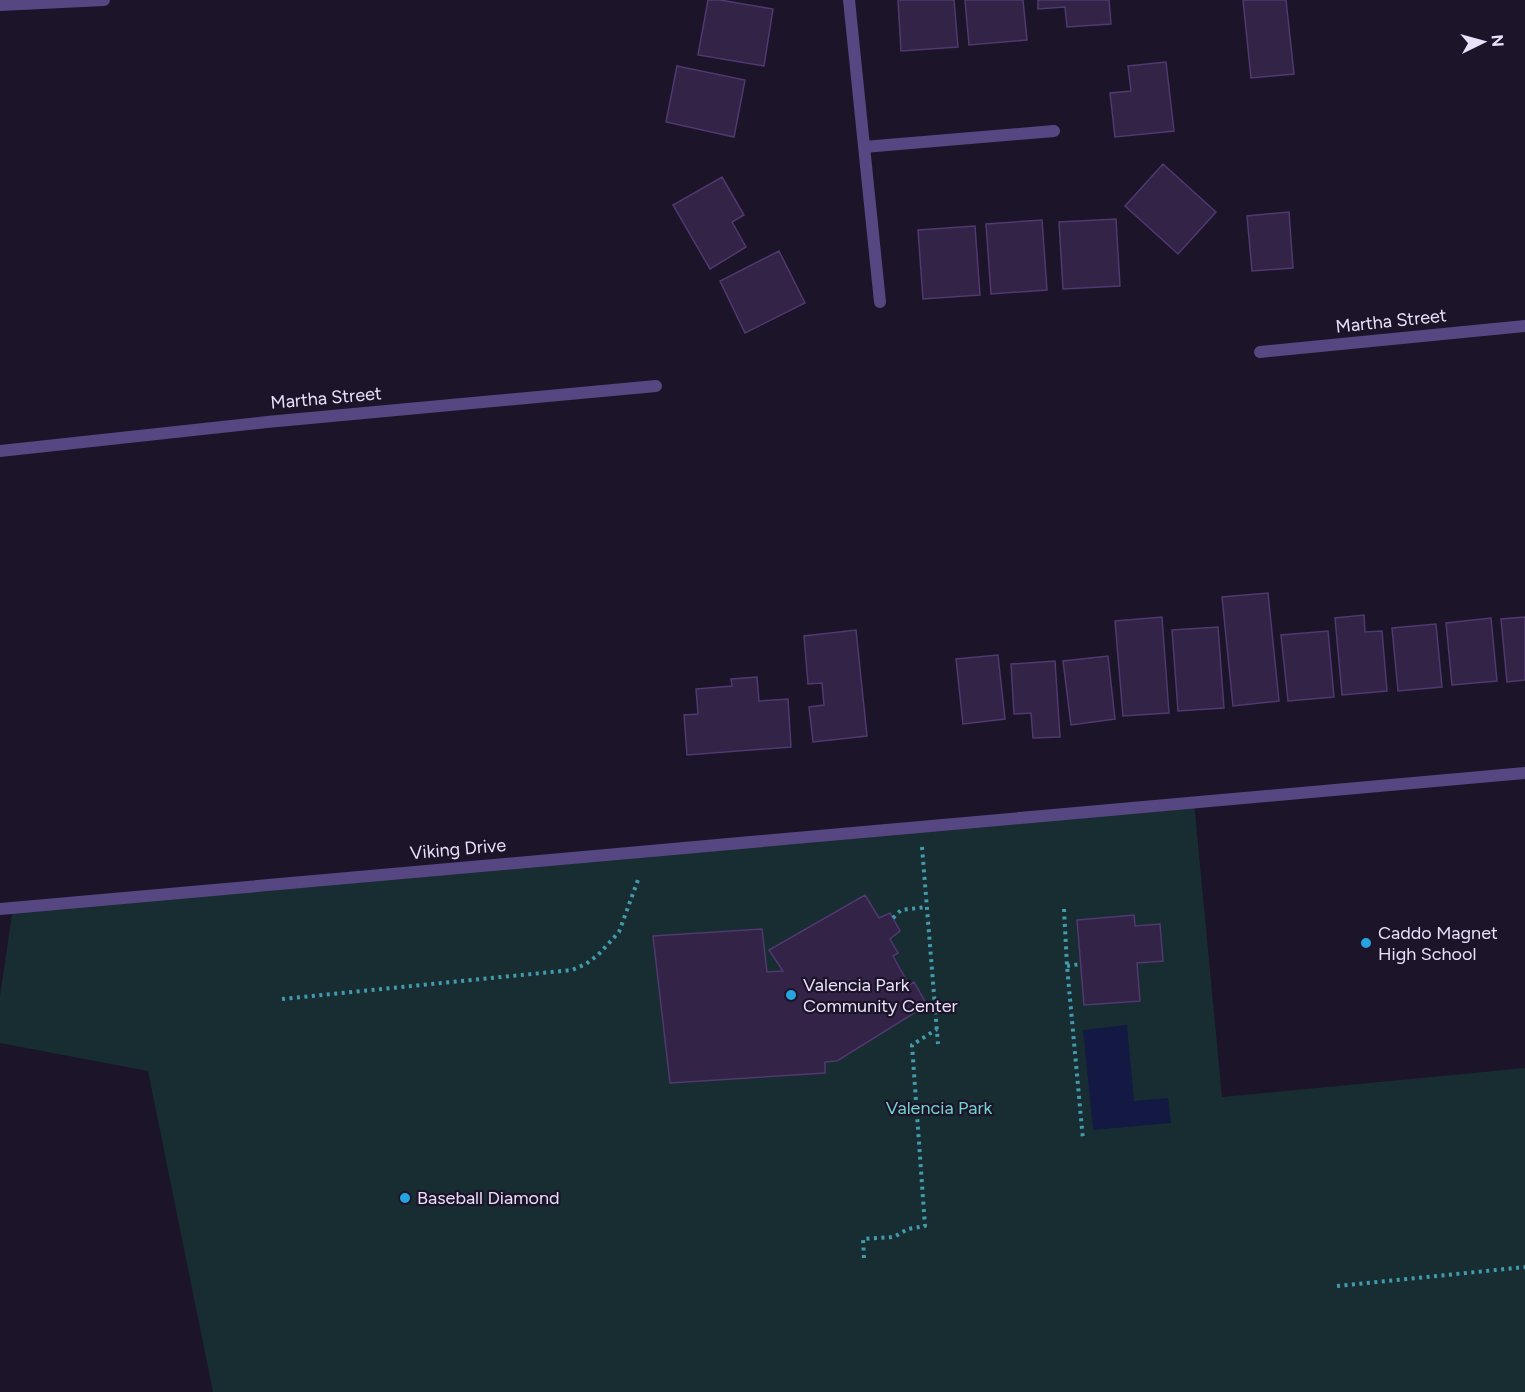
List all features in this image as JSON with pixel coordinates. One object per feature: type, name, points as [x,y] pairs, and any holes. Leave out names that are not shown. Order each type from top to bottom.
[{"type":"street","points":[[0,5],[104,0]]},
{"type":"street","points":[[849,0],[880,303]]},
{"type":"street","points":[[864,147],[1054,131]]},
{"type":"street","name":"Martha Street","points":[[1260,352],[1525,326]]},
{"type":"street","name":"Martha Street","points":[[0,451],[279,421],[656,386]]},
{"type":"street","name":"Viking Drive","points":[[0,909],[1525,773]]},
{"type":"path","points":[[920,826],[938,1044]]},
{"type":"path","points":[[282,999],[572,970],[598,955],[619,932],[639,877]]},
{"type":"path","points":[[893,918],[901,910],[927,907]]},
{"type":"path","points":[[1064,909],[1083,1140]]},
{"type":"path","points":[[1067,966],[1080,964]]},
{"type":"path","points":[[864,1258],[863,1239],[894,1237],[908,1229],[925,1226],[912,1045],[937,1029]]},
{"type":"path","points":[[1337,1286],[1525,1267]]},
{"type":"green space","name":"Valencia Park","points":[[1194,802],[1222,1097],[1525,1068],[1525,1392],[213,1392],[148,1071],[0,1043],[0,996],[13,908]]},
{"type":"shaded area","points":[[1127,1025],[1134,1101],[1168,1098],[1171,1123],[1093,1130],[1083,1030]]},
{"type":"building","points":[[708,0],[773,9],[764,66],[698,55]]},
{"type":"building","points":[[898,0],[954,0],[958,47],[901,51]]},
{"type":"building","points":[[965,0],[1023,0],[1027,40],[969,45]]},
{"type":"building","points":[[1038,0],[1109,0],[1111,24],[1067,27],[1065,7],[1038,9]]},
{"type":"building","points":[[1243,0],[1286,0],[1294,74],[1251,78]]},
{"type":"building","points":[[1166,62],[1174,131],[1115,137],[1110,93],[1131,91],[1128,66]]},
{"type":"building","points":[[677,66],[745,80],[734,137],[666,122]]},
{"type":"building","points":[[1163,164],[1216,212],[1178,254],[1125,206]]},
{"type":"building","points":[[722,177],[744,215],[732,222],[746,247],[710,269],[673,205]]},
{"type":"building","points":[[1289,212],[1293,268],[1252,271],[1247,216]]},
{"type":"building","points":[[1116,219],[1120,286],[1063,289],[1059,222]]},
{"type":"building","points":[[1042,220],[1047,290],[991,294],[986,224]]},
{"type":"building","points":[[975,226],[980,295],[923,299],[918,230]]},
{"type":"building","points":[[779,251],[805,303],[745,333],[720,281]]},
{"type":"building","points":[[1268,593],[1279,701],[1233,706],[1222,597]]},
{"type":"building","points":[[1364,615],[1365,632],[1382,631],[1387,691],[1342,695],[1335,618]]},
{"type":"building","points":[[1162,617],[1169,713],[1123,716],[1115,621]]},
{"type":"building","points":[[1525,617],[1525,680],[1507,682],[1501,619]]},
{"type":"building","points":[[1491,618],[1497,681],[1452,685],[1446,623]]},
{"type":"building","points":[[1436,624],[1442,687],[1398,691],[1392,628]]},
{"type":"building","points":[[1218,627],[1224,708],[1178,711],[1172,630]]},
{"type":"building","points":[[856,630],[867,736],[813,742],[809,707],[824,705],[822,683],[808,684],[804,636]]},
{"type":"building","points":[[1328,631],[1334,697],[1288,701],[1281,635]]},
{"type":"building","points":[[998,655],[1005,719],[963,724],[956,659]]},
{"type":"building","points":[[1108,656],[1115,719],[1071,725],[1063,661]]},
{"type":"building","points":[[1055,661],[1060,737],[1033,738],[1031,713],[1014,714],[1011,664]]},
{"type":"building","points":[[757,677],[759,701],[788,699],[791,747],[687,755],[684,715],[698,714],[696,689],[732,686],[731,679]]},
{"type":"building","name":"Valencia Park Community Center","points":[[865,895],[879,918],[890,913],[900,931],[890,939],[898,953],[893,956],[909,985],[914,982],[927,1005],[837,1061],[825,1062],[825,1073],[670,1083],[653,936],[762,929],[767,972],[783,971],[769,950]]},
{"type":"building","points":[[1134,915],[1135,926],[1160,924],[1163,961],[1137,963],[1140,1001],[1084,1005],[1077,920]]},
{"type":"place","name":"Caddo Magnet High School","points":[[1366,943]]},
{"type":"place","name":"Valencia Park Community Center","points":[[791,995]]},
{"type":"place","name":"Baseball Diamond","points":[[405,1198]]}]
